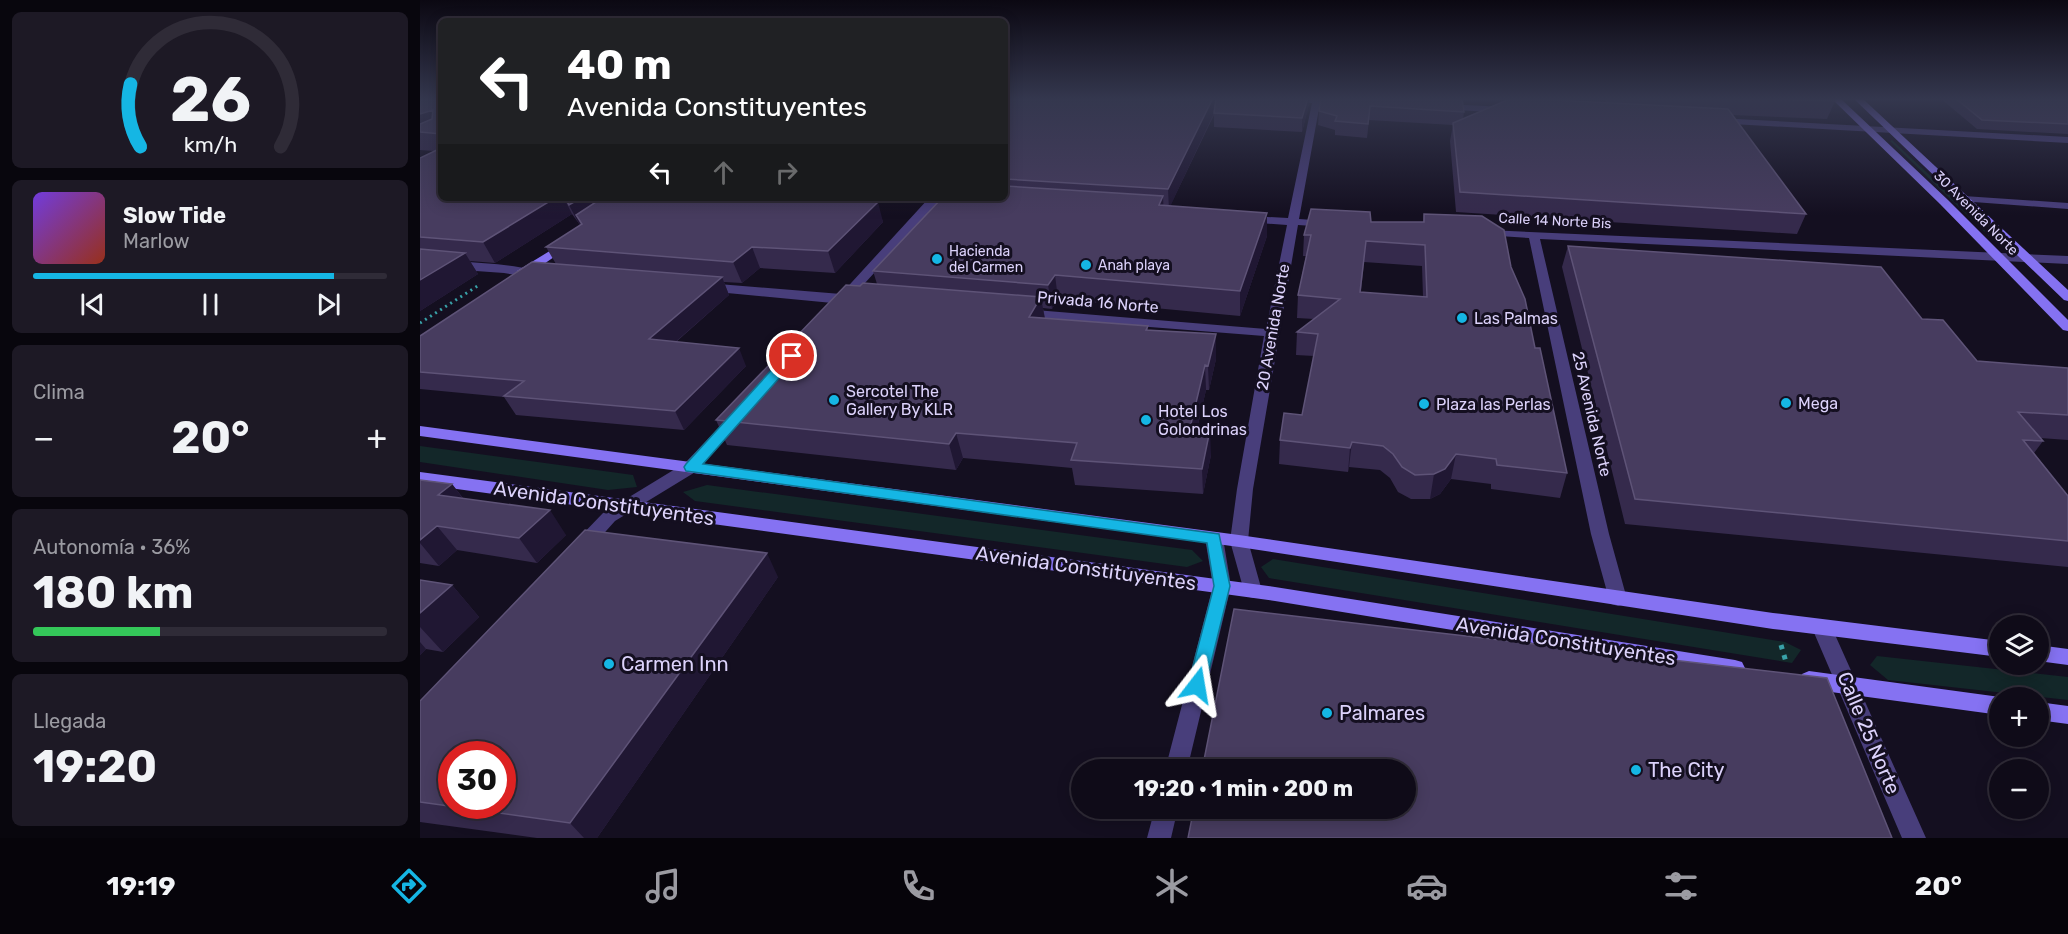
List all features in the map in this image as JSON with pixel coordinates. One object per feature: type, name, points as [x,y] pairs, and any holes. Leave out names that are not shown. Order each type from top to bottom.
[{"type":"main road","name":"30 Avenida Norte","points":[[1874,137],[2068,327]]},
{"type":"main road","name":"30 Avenida Norte","points":[[1898,137],[2068,297]]},
{"type":"main road","points":[[504,285],[578,236]]},
{"type":"main road","points":[[420,432],[1239,541],[1618,599],[1822,628],[1989,648]]},
{"type":"main road","name":"Avenida Constituyentes","points":[[420,478],[1222,586],[1756,672]]},
{"type":"main road","points":[[2049,654],[2068,657]]},
{"type":"main road","points":[[1788,670],[1850,687],[1989,705]]},
{"type":"main road","points":[[2049,712],[2068,715]]},
{"type":"street","name":"20 Avenida Norte","points":[[1252,591],[1239,541],[1245,489],[1309,137]]},
{"type":"street","points":[[2016,137],[2068,140]]},
{"type":"street","points":[[1964,199],[2068,206]]},
{"type":"street","points":[[830,314],[932,201]]},
{"type":"street","points":[[1234,219],[1345,225]]},
{"type":"street","name":"Calle 14 Norte Bis","points":[[1475,232],[2068,260]]},
{"type":"street","name":"25 Avenida Norte","points":[[1534,236],[1597,523],[1618,599]]},
{"type":"street","points":[[420,263],[504,269],[546,275]]},
{"type":"street","points":[[687,286],[868,300]]},
{"type":"street","name":"Privada 16 Norte","points":[[1009,312],[1272,333]]},
{"type":"street","points":[[566,562],[609,517],[691,467],[746,407]]},
{"type":"street","points":[[1179,759],[1222,586],[1214,538]]},
{"type":"street","name":"Calle 25 Norte","points":[[1822,628],[1850,687],[1914,838]]},
{"type":"street","points":[[1160,838],[1164,819]]},
{"type":"path","points":[[1780,641],[1788,670]]},
{"type":"green space","points":[[1892,140],[1999,240],[1999,243],[1993,240],[1890,141]]},
{"type":"green space","points":[[420,446],[633,475],[637,487],[608,490],[420,462]]},
{"type":"green space","points":[[707,485],[1192,550],[1203,561],[1187,567],[695,501],[683,492]]},
{"type":"green space","points":[[1273,559],[1785,642],[1801,650],[1792,663],[1269,578],[1261,567]]},
{"type":"green space","points":[[1877,656],[1989,668],[1989,675],[2068,677],[2068,700],[2049,698],[2049,687],[1989,687],[1989,691],[1888,680],[1870,665]]},
{"type":"building","points":[[1008,137],[1194,137],[1168,189],[1008,179]]},
{"type":"building","points":[[1454,137],[1749,137],[1806,214],[1460,192]]},
{"type":"building","points":[[438,149],[438,201],[550,201],[483,242],[420,237],[420,158]]},
{"type":"building","points":[[1008,186],[1163,196],[1159,205],[1267,213],[1240,291],[1055,275],[1048,285],[873,271],[939,201],[1008,201]]},
{"type":"building","points":[[597,201],[878,202],[828,251],[752,247],[733,262],[546,247],[582,224],[576,215]]},
{"type":"building","points":[[1311,209],[1370,212],[1371,222],[1424,222],[1424,214],[1482,216],[1504,230],[1511,267],[1525,299],[1535,348],[1540,348],[1567,473],[1497,465],[1496,459],[1456,454],[1445,469],[1434,474],[1415,475],[1402,467],[1393,454],[1383,446],[1352,442],[1350,448],[1280,440],[1284,413],[1302,415],[1318,334],[1297,332],[1340,299],[1298,295],[1311,235],[1304,235]],"holes":[[[1366,241],[1425,245],[1427,297],[1360,292]]]},
{"type":"building","name":"Mega","points":[[1568,246],[1881,267],[1922,319],[1943,320],[1977,361],[2068,368],[2068,415],[2018,412],[2043,441],[2023,440],[2068,496],[2068,541],[1635,499]]},
{"type":"building","points":[[420,249],[465,253],[420,280]]},
{"type":"building","points":[[532,262],[722,277],[649,339],[739,348],[675,411],[504,396],[524,381],[420,372],[420,336]]},
{"type":"building","points":[[863,283],[1041,297],[1029,317],[1148,326],[1146,330],[1216,334],[1208,366],[1205,365],[1190,428],[1210,430],[1202,469],[1071,460],[1077,443],[956,433],[949,444],[716,420],[846,285],[860,286]]},
{"type":"building","points":[[420,480],[452,484],[438,495],[550,510],[519,538],[437,526],[420,540]]},
{"type":"building","name":"Carmen Inn","points":[[585,530],[767,553],[570,823],[516,815],[516,741],[438,741],[438,805],[420,802],[420,701]]},
{"type":"building","points":[[420,580],[452,585],[420,613]]},
{"type":"building","points":[[1234,609],[1827,678],[1892,838],[1188,838],[1192,819],[1416,819],[1416,759],[1204,759]]},
{"type":"place","name":"Hacienda del Carmen","points":[[937,259]]},
{"type":"place","name":"Anah playa","points":[[1086,265]]},
{"type":"place","name":"Las Palmas","points":[[1462,318]]},
{"type":"place","name":"Sercotel The Gallery By KLR","points":[[834,400]]},
{"type":"place","name":"Mega","points":[[1786,403]]},
{"type":"place","name":"Plaza las Perlas","points":[[1424,404]]},
{"type":"place","name":"Hotel Los Golondrinas","points":[[1146,420]]},
{"type":"place","name":"Carmen Inn","points":[[609,664]]},
{"type":"place","name":"Palmares","points":[[1327,713]]},
{"type":"place","name":"The City","points":[[1636,770]]},
{"type":"route","points":[[792,356],[691,467],[1214,538],[1222,586],[1197,685]]}]
